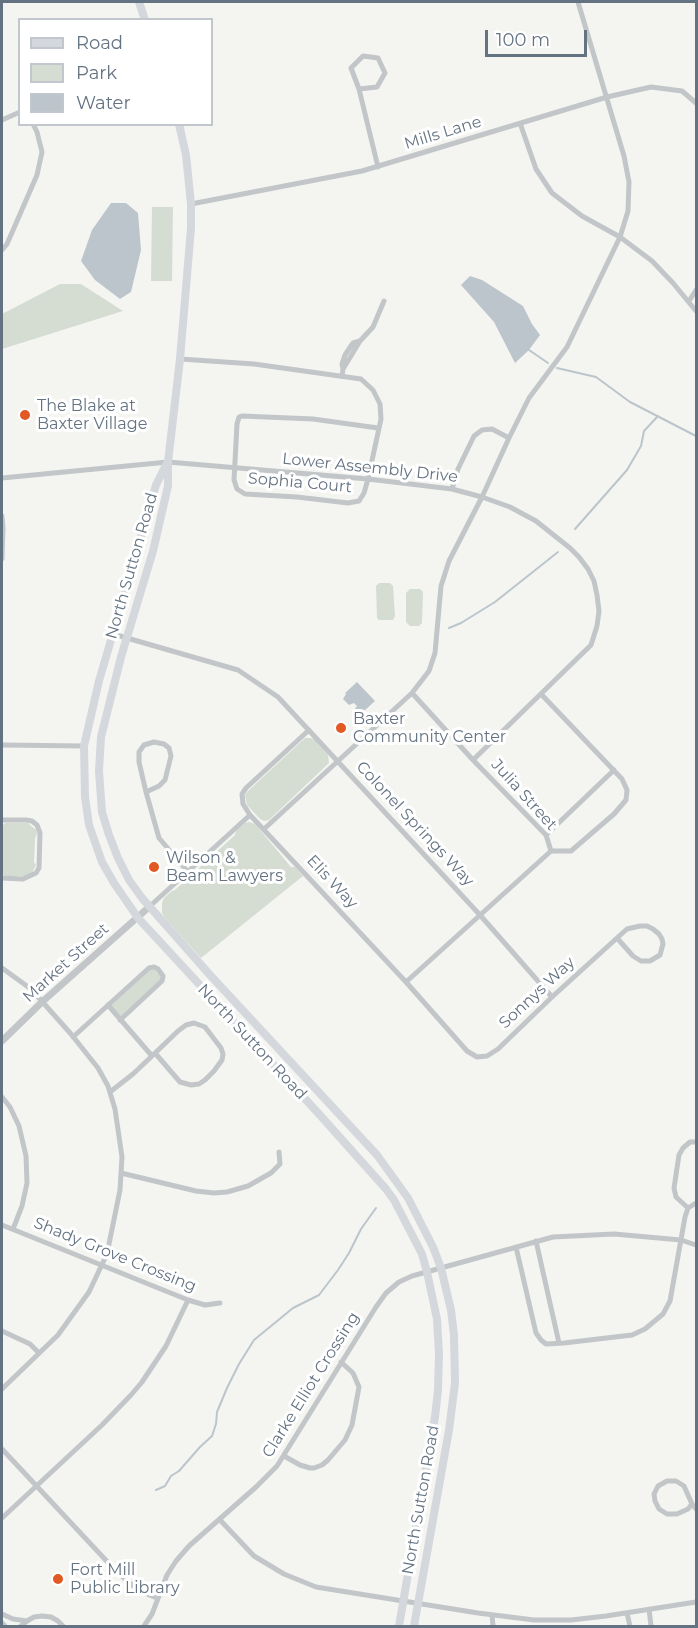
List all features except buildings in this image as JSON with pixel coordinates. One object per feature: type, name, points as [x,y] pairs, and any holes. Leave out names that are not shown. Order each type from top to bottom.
[{"type":"main road","points":[[139,2],[144,18]]},
{"type":"main road","name":"North Sutton Road","points":[[179,126],[186,155],[191,228],[180,359],[168,462],[168,486],[153,551],[121,657],[101,737],[99,788],[102,812],[113,848],[129,880],[149,907],[377,1155],[408,1198],[427,1233],[441,1268],[451,1310],[455,1383],[452,1413],[414,1626]]},
{"type":"main road","name":"North Sutton Road","points":[[168,462],[156,485],[99,681],[84,746],[85,797],[89,825],[102,862],[138,918],[386,1189],[422,1254],[437,1319],[438,1390],[399,1626]]},
{"type":"street","points":[[264,829],[412,693],[429,671],[435,653],[441,586],[449,561],[529,398],[567,346],[620,237],[628,211],[629,182],[624,156],[578,2]]},
{"type":"street","points":[[359,89],[377,87],[385,73],[378,58],[363,56],[351,68],[359,89],[378,167]]},
{"type":"street","name":"Mills Lane","points":[[191,204],[378,167],[607,97],[652,87],[682,91],[696,103]]},
{"type":"street","points":[[2,120],[18,113]]},
{"type":"street","points":[[520,123],[536,169],[552,193],[582,216],[620,237],[652,261],[696,311]]},
{"type":"street","points":[[2,250],[7,244],[38,175],[42,152],[34,126]]},
{"type":"street","points":[[689,301],[696,290]]},
{"type":"street","points":[[342,376],[350,351],[372,327],[384,301]]},
{"type":"street","points":[[180,359],[255,364],[361,378],[373,390],[380,404],[381,419],[368,479]]},
{"type":"street","name":"Sophia Court","points":[[368,479],[361,499],[348,504],[297,497],[245,494],[239,491],[235,484],[237,424],[239,417],[242,416],[313,419],[378,429]]},
{"type":"street","points":[[452,489],[458,469],[474,436],[482,430],[492,429],[509,438]]},
{"type":"street","name":"Lower Assembly Drive","points":[[2,478],[168,462],[368,479],[452,489],[510,507],[536,521],[579,557],[594,581],[599,610],[597,626],[591,645],[473,760]]},
{"type":"street","points":[[2,516],[2,560]]},
{"type":"street","name":"Colonel Springs Way","points":[[112,634],[238,670],[278,697],[480,915],[552,997]]},
{"type":"street","name":"Julia Street","points":[[412,693],[546,835],[551,851],[572,851],[614,814],[626,800],[627,790],[622,779],[614,770],[541,694]]},
{"type":"street","points":[[149,907],[249,815],[242,802],[243,791],[309,730]]},
{"type":"street","points":[[146,792],[159,786],[165,780],[171,756],[169,748],[164,744],[154,742],[144,745],[139,752],[139,762],[146,792],[159,838],[188,872]]},
{"type":"street","points":[[2,745],[84,746]]},
{"type":"street","points":[[546,835],[614,770]]},
{"type":"street","name":"Elis Way","points":[[249,815],[471,1053]]},
{"type":"street","points":[[2,820],[32,821],[37,825],[40,833],[39,868],[36,873],[23,879],[2,878]]},
{"type":"street","points":[[406,982],[551,851]]},
{"type":"street","name":"Market Street","points":[[2,1041],[42,1002],[149,907]]},
{"type":"street","name":"Sonnys Way","points":[[471,1053],[477,1057],[487,1056],[498,1049],[552,997],[617,938],[627,929],[647,926],[659,934],[663,944],[660,954],[655,958],[650,961],[641,961],[633,956],[617,938]]},
{"type":"street","points":[[2,968],[31,989],[98,1068],[110,1092],[115,1109],[122,1157],[115,1219],[109,1244],[89,1292],[58,1335],[2,1389]]},
{"type":"street","points":[[73,1037],[149,968],[156,968],[162,973],[163,978],[160,984],[120,1020]]},
{"type":"street","points":[[108,1005],[120,1020],[154,1054],[180,1082],[191,1085],[199,1084],[214,1071],[222,1060],[223,1054],[218,1043],[205,1027],[194,1023],[186,1025],[154,1054],[133,1074],[110,1092]]},
{"type":"street","points":[[2,1097],[19,1126],[26,1156],[27,1183],[22,1206],[13,1229]]},
{"type":"street","points":[[687,1208],[676,1197],[674,1188],[679,1155],[690,1142],[696,1142]]},
{"type":"street","points":[[121,1173],[196,1191],[227,1192],[248,1186],[271,1173],[280,1164],[279,1152]]},
{"type":"street","points":[[687,1208],[696,1203]]},
{"type":"street","points":[[516,1247],[536,1332],[546,1344],[632,1335],[645,1329],[663,1314],[670,1301],[687,1208]]},
{"type":"street","name":"Shady Grove Crossing","points":[[2,1225],[188,1300],[205,1305],[220,1303]]},
{"type":"street","name":"Clarke Elliot Crossing","points":[[144,1626],[152,1614],[167,1575],[176,1561],[189,1546],[256,1487],[284,1456],[386,1293],[399,1282],[412,1276],[552,1237],[614,1234],[681,1240],[696,1245]]},
{"type":"street","points":[[536,1241],[559,1343]]},
{"type":"street","points":[[2,1518],[117,1410],[142,1382],[166,1346],[188,1300]]},
{"type":"street","points":[[2,1331],[30,1344],[39,1353]]},
{"type":"street","points":[[284,1456],[300,1466],[314,1468],[328,1460],[345,1440],[352,1425],[359,1387],[353,1372],[341,1362]]},
{"type":"street","points":[[2,1449],[115,1570],[139,1591],[157,1598]]},
{"type":"street","points":[[667,1481],[676,1481],[684,1486],[694,1507],[677,1514],[667,1514],[659,1509],[654,1501],[654,1494],[658,1486],[667,1481]]},
{"type":"street","points":[[220,1520],[254,1556],[284,1574],[316,1587],[534,1620],[574,1619],[696,1602]]},
{"type":"street","points":[[649,1609],[651,1626]]},
{"type":"street","points":[[627,1613],[630,1626]]},
{"type":"street","points":[[2,1614],[27,1621]]},
{"type":"street","points":[[492,1615],[493,1626]]},
{"type":"street","points":[[21,1626],[34,1617],[42,1616],[51,1617],[63,1626]]},
{"type":"street","points":[[519,1618],[520,1626]]},
{"type":"street","points":[[574,1619],[575,1626]]},
{"type":"street","points":[[2,1623],[6,1626]]},
{"type":"green space","points":[[152,207],[173,207],[172,281],[151,281]]},
{"type":"green space","points":[[60,284],[81,284],[123,311],[2,349],[2,314]]},
{"type":"green space","points":[[379,583],[390,583],[393,586],[395,616],[393,620],[377,618],[376,586]]},
{"type":"green space","points":[[410,589],[420,589],[423,592],[422,623],[419,626],[410,626],[406,622],[406,593]]},
{"type":"green space","points":[[305,738],[314,739],[328,755],[329,763],[269,820],[260,819],[247,805],[245,795]]},
{"type":"green space","points":[[249,822],[255,824],[291,867],[295,867],[303,876],[201,958],[165,918],[162,913],[162,903],[164,898],[235,835],[236,831]]},
{"type":"green space","points":[[5,823],[28,823],[36,830],[34,862],[36,865],[32,873],[26,876],[2,874],[2,826]]},
{"type":"green space","points":[[150,970],[155,970],[160,975],[160,980],[121,1016],[112,1005]]},
{"type":"water","points":[[111,203],[126,203],[138,213],[141,250],[131,292],[120,299],[95,280],[81,261],[92,230]]},
{"type":"water","points":[[470,276],[482,280],[523,306],[540,335],[515,363],[494,322],[461,285]]},
{"type":"water","points":[[357,682],[375,701],[364,711],[362,717],[354,710],[357,706],[354,703],[349,705],[343,699],[345,693]]},
{"type":"waterway","points":[[529,350],[548,363]]},
{"type":"waterway","points":[[557,368],[596,377],[630,402],[696,436]]},
{"type":"waterway","points":[[575,529],[627,470],[641,446],[644,431],[658,416]]},
{"type":"waterway","points":[[449,628],[495,602],[558,552]]},
{"type":"waterway","points":[[156,1490],[165,1486],[171,1476],[179,1471],[212,1436],[217,1412],[227,1388],[254,1340],[293,1308],[319,1295],[338,1270],[361,1229],[376,1208]]},
{"type":"place","name":"The Blake at Baxter Village","points":[[25,415]]},
{"type":"place","name":"Baxter Community Center","points":[[341,728]]},
{"type":"place","name":"Wilson & Beam Lawyers","points":[[154,867]]},
{"type":"place","name":"Fort Mill Public Library","points":[[58,1579]]}]
